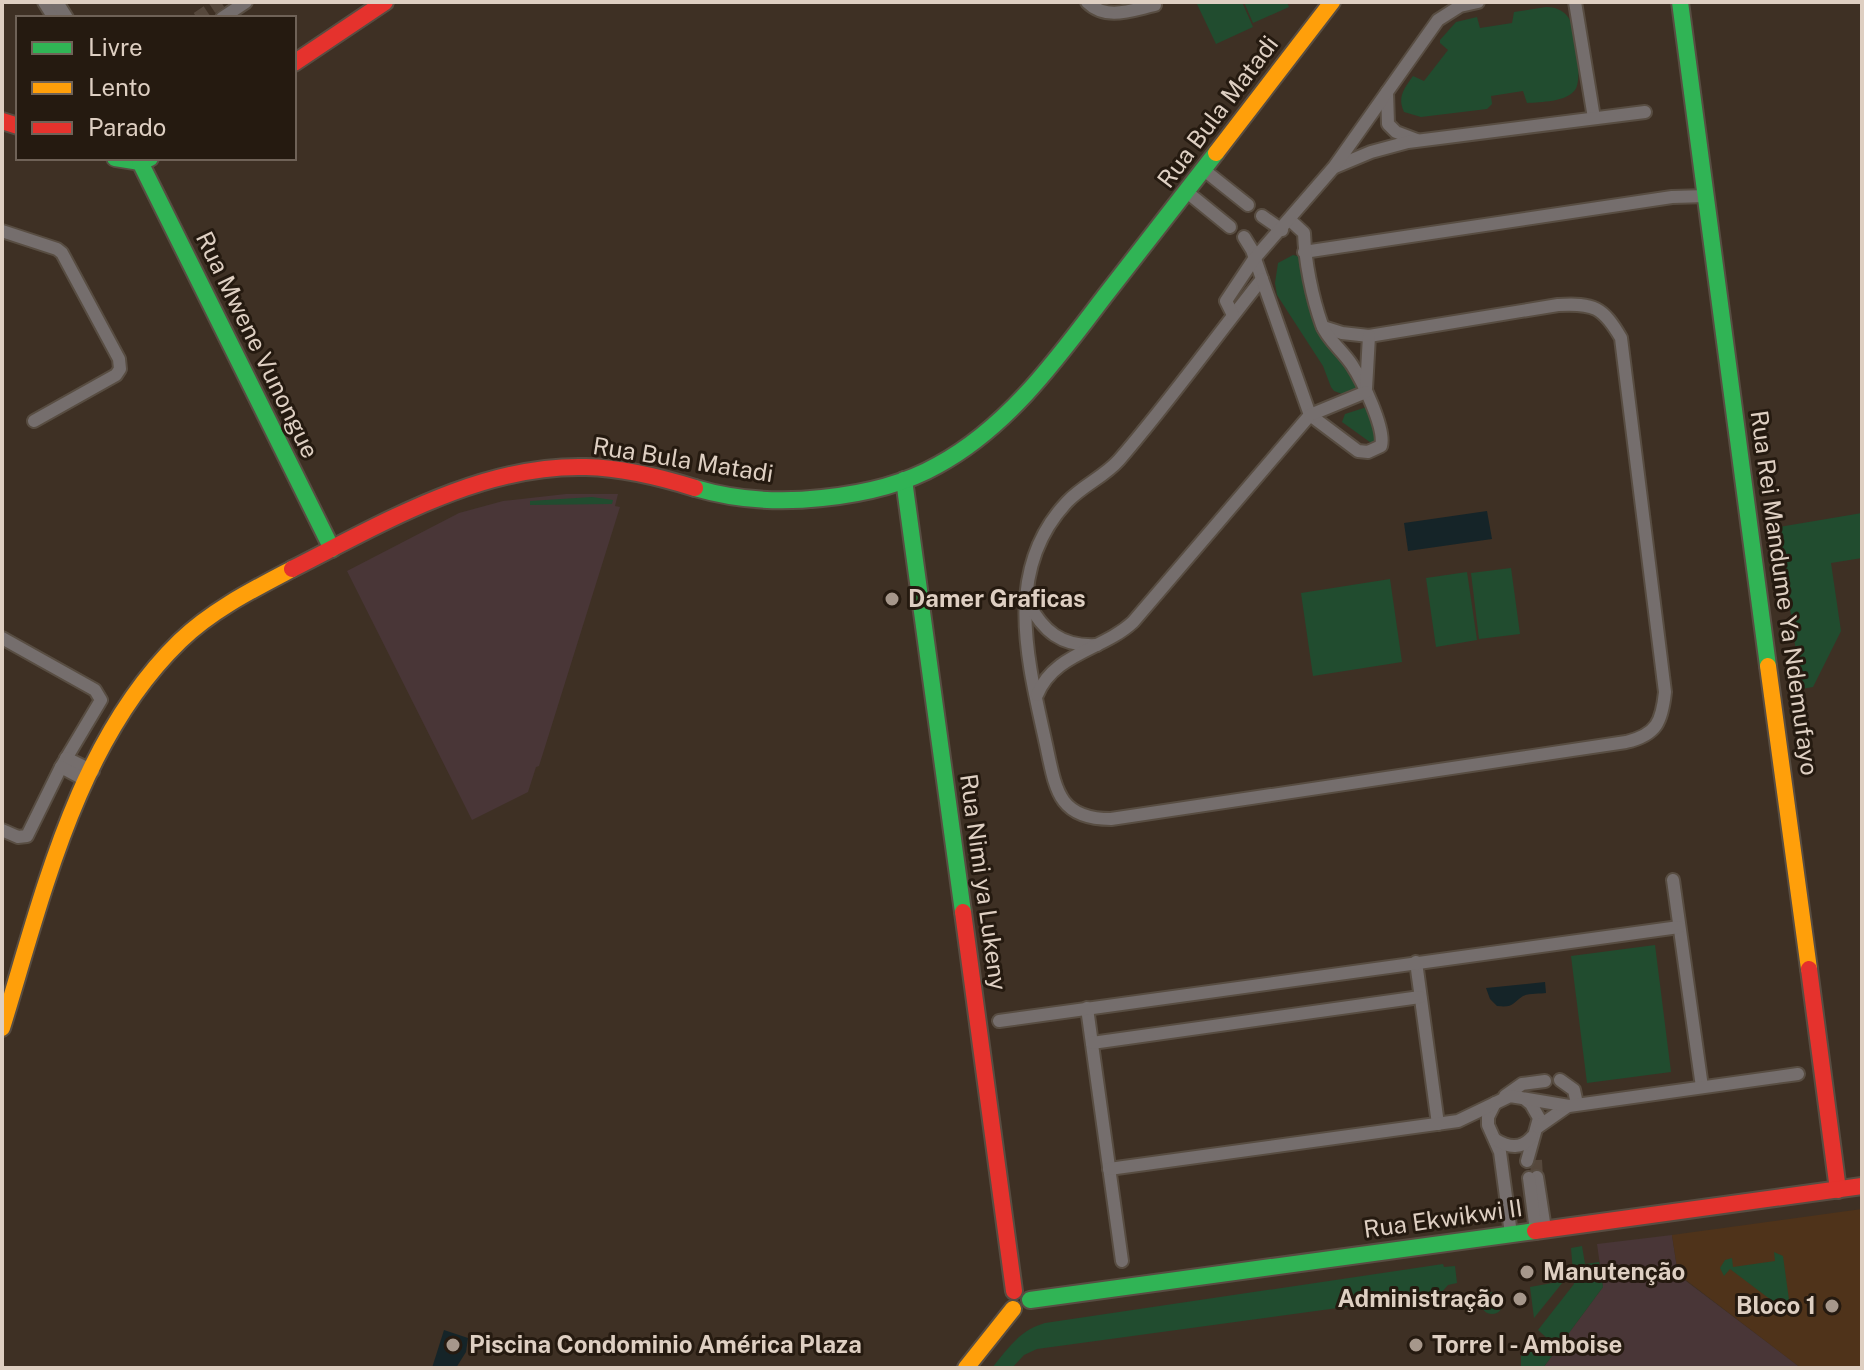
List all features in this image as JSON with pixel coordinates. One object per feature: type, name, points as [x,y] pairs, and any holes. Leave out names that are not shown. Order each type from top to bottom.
[{"type":"street","points":[[225,16],[246,2]]},
{"type":"street","points":[[296,62],[385,2]]},
{"type":"street","points":[[1087,2],[1098,11],[1109,13],[1155,5]]},
{"type":"street","name":"Rua Bula Matadi","points":[[2,1028],[51,878],[90,776],[135,691],[158,662],[183,638],[245,595],[332,549],[444,494],[509,473],[576,467],[622,470],[729,497],[789,501],[845,495],[904,480],[936,466],[975,440],[1017,404],[1052,365],[1332,2]]},
{"type":"street","points":[[1233,315],[1226,301],[1254,259],[1334,167],[1438,20],[1460,6],[1478,2]]},
{"type":"street","points":[[1575,2],[1594,118]]},
{"type":"street","name":"Rua Rei Mandume Ya Ndemufayo","points":[[1680,2],[1838,1190]]},
{"type":"street","points":[[1387,90],[1388,124],[1396,132],[1420,140]]},
{"type":"street","points":[[1334,167],[1385,147],[1420,140],[1645,112]]},
{"type":"street","name":"Rua Mwene Vunongue","points":[[145,160],[332,549]]},
{"type":"street","points":[[1204,170],[1248,205]]},
{"type":"street","points":[[1187,192],[1230,227]]},
{"type":"street","points":[[1304,252],[1672,197],[1707,196]]},
{"type":"street","points":[[1244,237],[1310,415],[1358,451],[1368,452],[1381,446],[1383,437],[1366,392],[1353,366],[1323,327],[1304,252],[1304,233],[1262,216]]},
{"type":"street","points":[[2,231],[62,253],[119,359],[120,369],[116,375],[34,421]]},
{"type":"street","points":[[1262,279],[1118,461],[1069,500],[1052,520],[1035,551],[1024,596],[1027,642],[1059,798],[1074,811],[1092,819],[1127,817],[1626,742],[1651,732],[1663,710],[1665,692],[1621,338],[1610,319],[1593,306],[1582,303],[1369,336],[1323,327]]},
{"type":"street","points":[[1366,392],[1369,336]]},
{"type":"street","points":[[1036,697],[1043,682],[1056,667],[1118,636],[1133,622],[1310,415],[1366,392]]},
{"type":"street","name":"Rua Nimi ya Lukeny","points":[[904,480],[1014,1291]]},
{"type":"street","points":[[1024,596],[1036,619],[1050,634],[1075,645],[1100,644]]},
{"type":"street","points":[[2,638],[100,695],[99,706],[64,762],[27,836],[22,838],[2,830]]},
{"type":"street","points":[[64,762],[90,776]]},
{"type":"street","points":[[1673,880],[1702,1087]]},
{"type":"street","points":[[999,1021],[1679,927]]},
{"type":"street","points":[[1416,962],[1438,1124]]},
{"type":"street","points":[[1092,1043],[1420,997]]},
{"type":"street","points":[[1087,1008],[1122,1261]]},
{"type":"street","points":[[1511,1234],[1503,1165],[1488,1117],[1499,1101],[1518,1096],[1573,1105],[1798,1074]]},
{"type":"street","points":[[1560,1080],[1574,1090],[1573,1105]]},
{"type":"street","points":[[1109,1169],[1458,1121],[1499,1101],[1522,1084],[1545,1081]]},
{"type":"street","points":[[1525,1099],[1536,1110],[1532,1160]]},
{"type":"street","points":[[1458,1121],[1512,1147],[1521,1145],[1573,1105]]},
{"type":"street","points":[[1533,1177],[1540,1230]]},
{"type":"street","name":"Rua Ekwikwi II","points":[[966,1368],[1013,1309],[1026,1309],[1030,1300],[1862,1186]]},
{"type":"street","points":[[1013,1309],[1009,1299],[1014,1291],[1024,1291],[1030,1300]]},
{"type":"shaded area","points":[[566,494],[618,494],[615,506],[620,507],[539,766],[528,792],[472,820],[347,571],[459,513],[503,501]]},
{"type":"shaded area","points":[[1487,511],[1492,539],[1408,551],[1404,523]]},
{"type":"shaded area","points":[[1545,982],[1546,993],[1525,995],[1507,1006],[1497,1006],[1486,988]]},
{"type":"shaded area","points":[[1862,1209],[1862,1368],[1801,1368],[1678,1274],[1672,1235]]},
{"type":"shaded area","points":[[1672,1235],[1678,1275],[1801,1368],[1543,1368],[1603,1287],[1597,1244]]},
{"type":"shaded area","name":"Piscina Condominio América Plaza","points":[[444,1330],[468,1338],[466,1352],[456,1368],[432,1368]]},
{"type":"green space","points":[[1196,2],[1242,2],[1253,27],[1216,44]]},
{"type":"green space","points":[[1244,2],[1287,2],[1289,7],[1253,23]]},
{"type":"green space","points":[[1546,7],[1564,12],[1574,31],[1578,76],[1571,94],[1553,101],[1527,103],[1523,91],[1491,96],[1492,104],[1487,109],[1421,117],[1404,112],[1401,97],[1404,89],[1413,76],[1424,81],[1448,50],[1440,40],[1456,22],[1477,17],[1480,28],[1512,23],[1514,12]]},
{"type":"green space","points":[[1293,255],[1301,257],[1334,346],[1363,370],[1361,388],[1345,395],[1334,391],[1323,366],[1277,295],[1278,263]]},
{"type":"green space","points":[[1367,407],[1379,437],[1374,445],[1342,422],[1345,414]]},
{"type":"green space","points":[[592,497],[613,500],[612,504],[530,505],[530,501]]},
{"type":"green space","points":[[1862,513],[1862,558],[1831,563],[1841,631],[1813,687],[1801,689],[1779,527]]},
{"type":"green space","points":[[1511,568],[1520,634],[1479,639],[1471,573]]},
{"type":"green space","points":[[1467,572],[1477,640],[1436,647],[1426,578]]},
{"type":"green space","points":[[1390,579],[1402,662],[1313,676],[1301,593]]},
{"type":"green space","points":[[1655,945],[1671,1072],[1587,1083],[1571,956]]},
{"type":"green space","points":[[1582,1246],[1585,1264],[1599,1262],[1603,1287],[1543,1368],[1521,1368],[1521,1351],[1531,1340],[1542,1348],[1549,1340],[1538,1330],[1574,1284],[1571,1248]]},
{"type":"green space","points":[[1774,1252],[1783,1256],[1790,1307],[1788,1313],[1782,1316],[1773,1314],[1779,1306],[1730,1269],[1724,1276],[1720,1268],[1725,1260],[1732,1258],[1733,1267],[1775,1261]]},
{"type":"green space","points":[[1443,1264],[1444,1267],[1455,1266],[1457,1283],[1448,1285],[1440,1294],[1037,1349],[1024,1355],[1012,1368],[992,1368],[1021,1335],[1045,1323]]},
{"type":"green space","points":[[1563,1282],[1534,1318],[1530,1287]]},
{"type":"green space","points":[[1492,1292],[1500,1295],[1503,1303],[1500,1311],[1492,1314],[1484,1311],[1481,1303],[1484,1295]]},
{"type":"tunnel","points":[[200,16],[221,2]]},
{"type":"tunnel","points":[[1536,1160],[1537,1177]]},
{"type":"traffic: fast","points":[[1680,2],[1768,666]]},
{"type":"traffic: fast","points":[[695,488],[758,499],[837,496],[882,488],[911,478],[963,449],[1030,390],[1216,153]]},
{"type":"traffic: fast","points":[[128,160],[145,160]]},
{"type":"traffic: fast","points":[[140,162],[332,549]]},
{"type":"traffic: fast","points":[[904,480],[963,912]]},
{"type":"traffic: fast","points":[[1030,1300],[1535,1231]]},
{"type":"traffic: slow","points":[[1216,153],[1332,2]]},
{"type":"traffic: slow","points":[[2,1028],[49,873],[89,772],[114,725],[144,681],[192,630],[234,601],[292,569]]},
{"type":"traffic: slow","points":[[1768,666],[1809,969]]},
{"type":"traffic: slow","points":[[966,1368],[1013,1309]]},
{"type":"traffic: jam","points":[[296,62],[385,2]]},
{"type":"traffic: jam","points":[[2,121],[16,125]]},
{"type":"traffic: jam","points":[[292,569],[397,516],[471,486],[509,475],[586,467],[641,474],[695,488]]},
{"type":"traffic: jam","points":[[963,912],[1014,1291]]},
{"type":"traffic: jam","points":[[1809,969],[1838,1190]]},
{"type":"traffic: jam","points":[[1535,1231],[1862,1186]]},
{"type":"place","name":"Damer Graficas","points":[[892,599]]},
{"type":"place","name":"Manutenção","points":[[1527,1272]]},
{"type":"place","name":"Administração","points":[[1520,1299]]},
{"type":"place","name":"Bloco 1","points":[[1832,1306]]},
{"type":"place","name":"Piscina Condominio América Plaza","points":[[453,1345]]},
{"type":"place","name":"Torre I - Amboise","points":[[1416,1345]]}]
